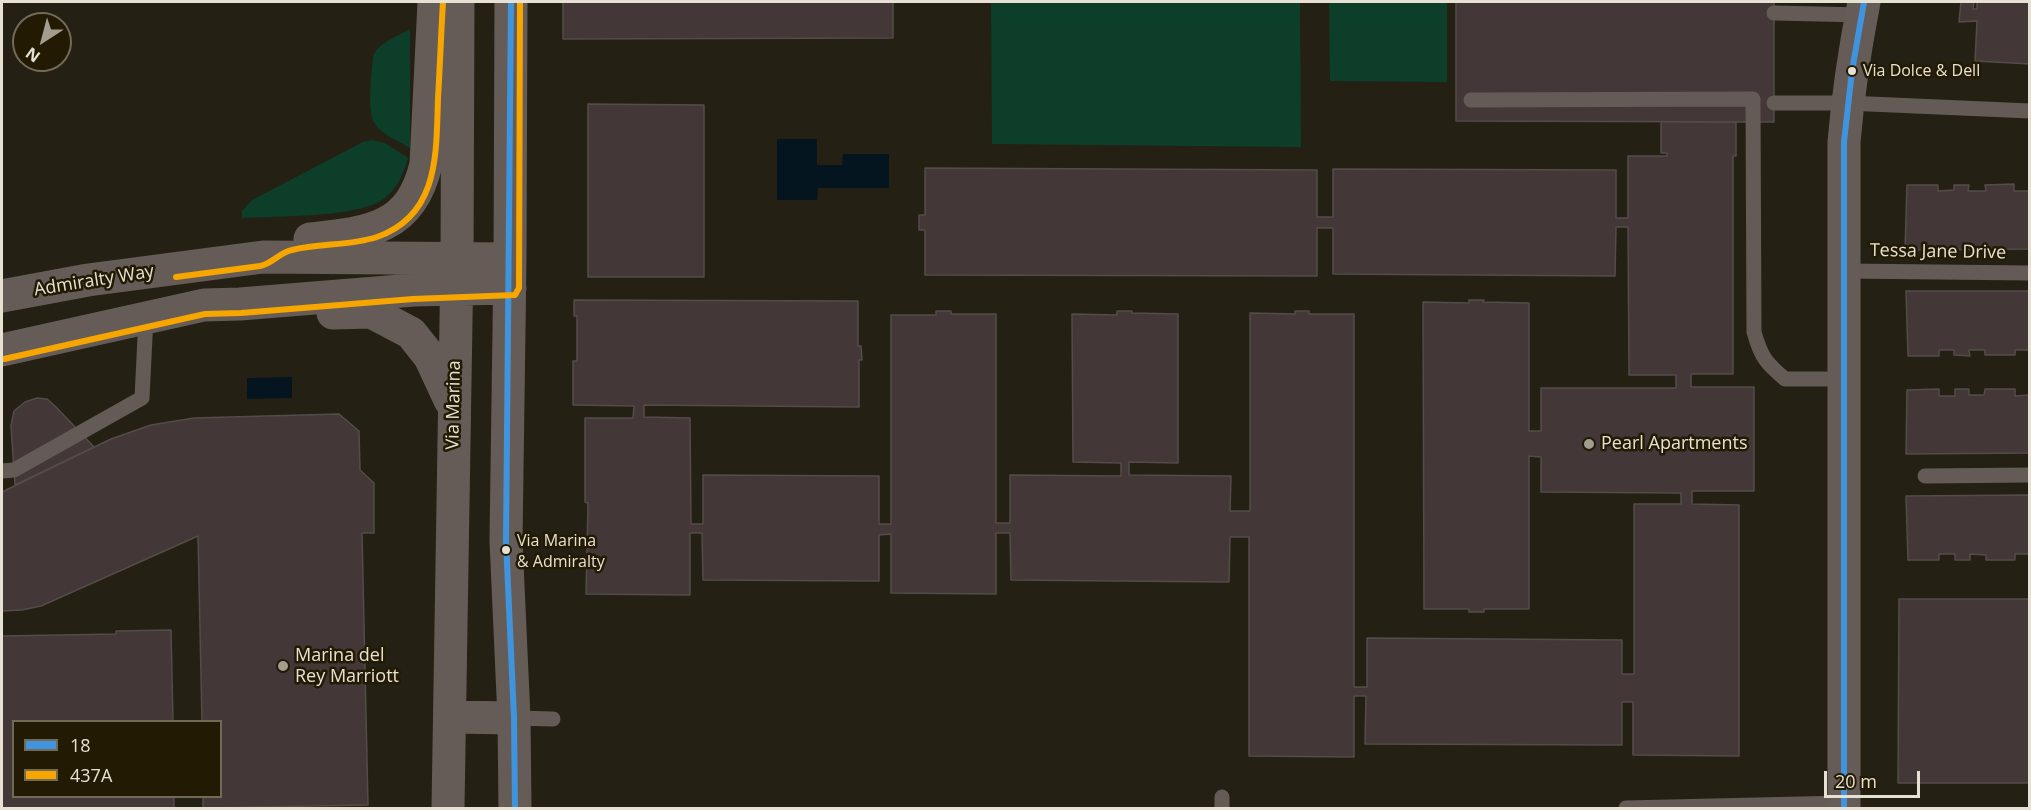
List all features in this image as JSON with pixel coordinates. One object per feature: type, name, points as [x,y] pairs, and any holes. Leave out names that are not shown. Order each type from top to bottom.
[{"type":"street","points":[[263,257],[286,242],[365,233],[385,225],[403,212],[414,199],[422,182],[426,164],[434,2]]},
{"type":"street","name":"Via Marina","points":[[448,808],[455,410],[458,2]]},
{"type":"street","points":[[511,2],[506,541],[514,718],[515,808]]},
{"type":"street","points":[[1844,806],[1844,142],[1847,103],[1863,8]]},
{"type":"street","name":"Admiralty Way","points":[[2,296],[88,280],[263,257],[421,258],[456,274]]},
{"type":"street","name":"Admiralty Way","points":[[2,350],[204,305],[413,290],[456,274],[510,274]]},
{"type":"street","points":[[240,304],[264,314],[371,312],[411,333],[430,357],[455,410]]},
{"type":"street","points":[[450,717],[514,718]]},
{"type":"lane","points":[[1774,13],[1863,8]]},
{"type":"lane","points":[[1472,100],[1753,99],[1754,332],[1760,353],[1770,367],[1785,379],[1844,379]]},
{"type":"lane","points":[[1774,103],[1847,103],[2030,111]]},
{"type":"lane","name":"Tessa Jane Drive","points":[[1845,271],[2030,273]]},
{"type":"lane","points":[[2,471],[14,470],[142,398],[146,317]]},
{"type":"lane","points":[[1925,476],[2030,475]]},
{"type":"lane","points":[[514,718],[553,719]]},
{"type":"lane","points":[[1626,808],[1844,806]]},
{"type":"green space","points":[[991,2],[1300,2],[1301,147],[992,144]]},
{"type":"green space","points":[[1329,2],[1447,2],[1447,82],[1330,81]]},
{"type":"green space","points":[[410,29],[410,148],[378,128],[372,118],[370,101],[375,52],[383,44]]},
{"type":"green space","points":[[372,140],[385,143],[408,158],[400,180],[385,198],[373,205],[338,213],[242,218],[242,211],[252,200],[363,142]]},
{"type":"water","points":[[777,139],[817,139],[817,165],[842,165],[843,154],[889,154],[889,188],[818,188],[817,200],[777,200]]},
{"type":"water","points":[[292,377],[292,398],[247,399],[247,378]]},
{"type":"building","points":[[563,2],[893,2],[893,38],[563,39]]},
{"type":"building","points":[[1456,2],[1774,2],[1774,122],[1456,121]]},
{"type":"building","points":[[1961,2],[1974,2],[1973,9],[1977,9],[1977,2],[2030,2],[2030,64],[1975,61],[1977,21],[1959,22]]},
{"type":"building","points":[[588,104],[704,105],[704,277],[588,277]]},
{"type":"building","name":"Pearl Apartments","points":[[1661,122],[1736,122],[1736,156],[1733,156],[1733,374],[1691,374],[1691,387],[1754,387],[1754,491],[1692,491],[1692,504],[1739,505],[1739,756],[1633,755],[1633,702],[1622,702],[1622,745],[1365,744],[1366,696],[1354,696],[1354,757],[1249,756],[1249,537],[1230,537],[1229,582],[1011,580],[1010,533],[996,533],[996,594],[891,593],[891,534],[879,535],[879,581],[703,580],[702,533],[690,533],[690,595],[586,594],[588,503],[585,502],[585,418],[633,418],[634,406],[573,405],[573,361],[577,361],[577,316],[574,316],[574,300],[858,301],[858,346],[861,346],[862,360],[859,360],[859,407],[644,405],[644,417],[690,418],[691,524],[703,524],[703,475],[879,476],[879,524],[891,524],[891,315],[936,315],[936,311],[951,311],[951,314],[996,314],[996,523],[1010,523],[1010,475],[1121,476],[1121,463],[1073,462],[1072,314],[1117,315],[1117,311],[1178,314],[1178,463],[1129,462],[1129,475],[1231,476],[1230,511],[1250,511],[1250,313],[1295,314],[1295,311],[1309,311],[1309,314],[1354,314],[1354,687],[1367,687],[1367,638],[1622,640],[1622,674],[1634,674],[1634,504],[1681,504],[1681,493],[1541,492],[1541,457],[1529,456],[1529,609],[1484,609],[1484,612],[1469,612],[1469,609],[1424,609],[1423,302],[1469,303],[1469,300],[1484,300],[1483,302],[1529,303],[1529,431],[1541,431],[1541,388],[1676,388],[1676,375],[1629,375],[1628,227],[1616,227],[1615,276],[1333,274],[1333,228],[1317,228],[1317,276],[925,275],[925,230],[919,230],[919,215],[925,215],[925,168],[1317,170],[1317,217],[1333,217],[1333,169],[1616,170],[1616,218],[1628,218],[1628,156],[1667,156],[1667,153],[1661,153]]},
{"type":"building","points":[[2014,184],[2014,191],[2030,191],[2030,249],[1905,250],[1907,185],[1938,185],[1938,191],[1954,190],[1954,185],[1969,185],[1968,191],[1986,191],[1985,185]]},
{"type":"building","points":[[1906,291],[2030,291],[2030,350],[2015,350],[2015,355],[1985,355],[1985,350],[1969,350],[1970,356],[1954,355],[1954,350],[1939,350],[1939,356],[1908,356]]},
{"type":"building","points":[[1939,389],[1939,396],[1955,396],[1955,389],[1969,389],[1969,395],[1984,395],[1985,389],[2015,389],[2015,396],[2030,395],[2030,453],[1906,454],[1907,390]]},
{"type":"building","points":[[37,398],[47,399],[94,447],[15,485],[11,426],[14,411],[25,402]]},
{"type":"building","name":"Marina del Rey Marriott","points":[[339,414],[359,431],[360,470],[374,483],[374,533],[362,533],[368,805],[203,808],[203,798],[222,798],[222,720],[202,720],[198,536],[41,606],[2,611],[2,492],[111,439],[151,425],[194,418]]},
{"type":"building","points":[[2030,495],[2030,554],[2015,554],[2015,560],[1986,560],[1986,555],[1970,554],[1970,560],[1955,560],[1955,554],[1939,554],[1939,560],[1908,560],[1906,496]]},
{"type":"building","points":[[1899,599],[2030,599],[2030,783],[1898,783]]},
{"type":"building","points":[[171,630],[173,720],[12,720],[12,798],[174,798],[174,808],[2,808],[2,636],[116,634],[116,631]]},
{"type":"transit line","name":"437A","points":[[176,277],[260,266],[292,250],[367,240],[398,227],[413,214],[423,198],[434,160],[443,2]]},
{"type":"transit line","name":"18","points":[[511,2],[506,541],[514,718],[515,808]]},
{"type":"transit line","name":"437A","points":[[4,359],[205,314],[413,299],[515,295],[519,288],[520,2]]},
{"type":"transit line","name":"18","points":[[1844,808],[1844,142],[1852,71],[1864,2]]},
{"type":"place","name":"Via Dolce & Dell","points":[[1852,71]]},
{"type":"place","name":"Pearl Apartments","points":[[1589,444]]},
{"type":"place","name":"Via Marina & Admiralty","points":[[506,550]]},
{"type":"place","name":"Marina del Rey Marriott","points":[[283,666]]}]
